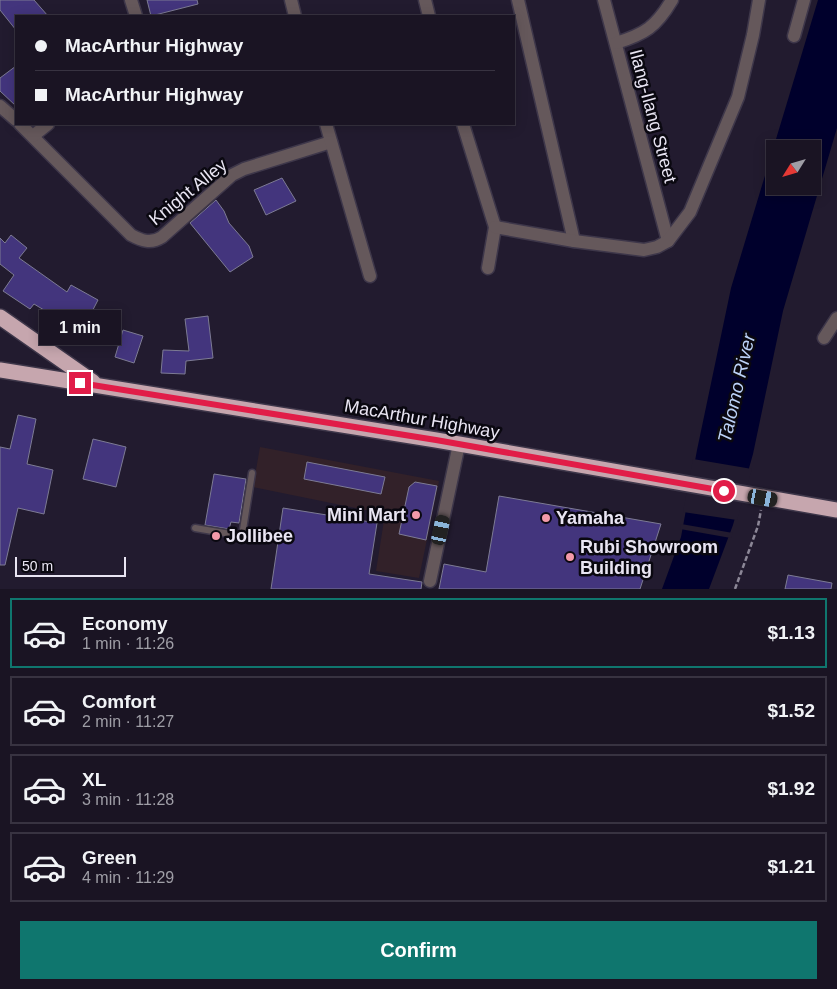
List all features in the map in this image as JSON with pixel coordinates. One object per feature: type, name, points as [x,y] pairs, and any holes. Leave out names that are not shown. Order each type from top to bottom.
[{"type":"highway","points":[[0,317],[99,386]]},
{"type":"highway","name":"MacArthur Highway","points":[[2,372],[459,444],[837,510]]},
{"type":"street","points":[[131,0],[136,15]]},
{"type":"street","points":[[291,0],[295,15]]},
{"type":"street","points":[[424,0],[429,15]]},
{"type":"street","points":[[518,0],[574,241]]},
{"type":"street","name":"Ilang-Ilang Street","points":[[604,0],[668,241]]},
{"type":"street","points":[[616,43],[639,36],[652,28],[672,0]]},
{"type":"street","points":[[495,227],[574,241],[644,250],[657,247],[668,241],[690,212],[738,96],[753,35],[759,0]]},
{"type":"street","points":[[794,36],[804,0]]},
{"type":"street","points":[[0,106],[15,119]]},
{"type":"street","name":"Knight Alley","points":[[21,125],[131,235],[151,242],[162,236],[232,175],[244,169],[331,142]]},
{"type":"street","points":[[33,136],[47,125]]},
{"type":"street","points":[[326,125],[370,276]]},
{"type":"street","points":[[462,125],[495,227],[488,268]]},
{"type":"street","points":[[824,338],[837,318]]},
{"type":"street","points":[[430,581],[459,444]]},
{"type":"lane","points":[[195,528],[242,536],[252,473]]},
{"type":"path","points":[[735,589],[758,526],[761,498]]},
{"type":"shaded area","points":[[260,447],[439,481],[419,578],[376,571],[385,514],[253,487]]},
{"type":"water","points":[[818,0],[837,0],[837,128],[821,182],[821,140],[776,140]]},
{"type":"water","name":"Talomo River","points":[[766,172],[766,195],[817,195],[783,311],[753,454],[733,525],[709,589],[662,589],[681,537],[731,288]]},
{"type":"pier","points":[[693,459],[752,469],[737,520],[683,512]]},
{"type":"pier","points":[[681,524],[733,533],[731,538],[680,529]]},
{"type":"building","points":[[0,0],[34,0],[47,15],[15,15],[15,29],[0,10]]},
{"type":"building","points":[[147,0],[197,0],[198,4],[151,15]]},
{"type":"building","points":[[15,67],[15,105],[0,91],[0,78]]},
{"type":"building","points":[[282,178],[296,201],[266,215],[254,190]]},
{"type":"building","points":[[216,200],[224,211],[229,223],[249,246],[253,257],[230,272],[190,223]]},
{"type":"building","points":[[11,235],[27,248],[19,258],[67,292],[71,285],[98,300],[83,329],[34,304],[30,309],[3,291],[14,275],[0,264],[0,238],[5,243]]},
{"type":"building","points":[[208,316],[213,358],[186,361],[185,374],[161,373],[163,350],[189,351],[185,319]]},
{"type":"building","points":[[123,330],[143,336],[134,363],[115,357]]},
{"type":"building","points":[[18,415],[36,419],[27,464],[53,470],[44,514],[18,508],[5,565],[0,565],[0,447],[10,449]]},
{"type":"building","points":[[93,439],[126,447],[116,487],[83,479]]},
{"type":"building","points":[[307,462],[385,477],[381,494],[304,479]]},
{"type":"building","points":[[214,474],[246,479],[239,523],[231,522],[229,529],[205,525]]},
{"type":"building","points":[[415,482],[437,486],[426,540],[399,534],[409,487]]},
{"type":"building","name":"Rubi Showroom Building","points":[[499,496],[661,524],[640,589],[439,589],[444,564],[486,572]]},
{"type":"building","points":[[283,508],[377,523],[369,574],[422,582],[421,589],[271,589]]},
{"type":"building","points":[[788,575],[832,583],[831,589],[785,589]]},
{"type":"place","name":"Mini Mart","points":[[416,515]]},
{"type":"place","name":"Yamaha","points":[[546,518]]},
{"type":"place","name":"Jollibee","points":[[216,536]]},
{"type":"place","name":"Rubi Showroom Building","points":[[570,557]]},
{"type":"route","points":[[80,383],[436,440],[724,491]]}]
